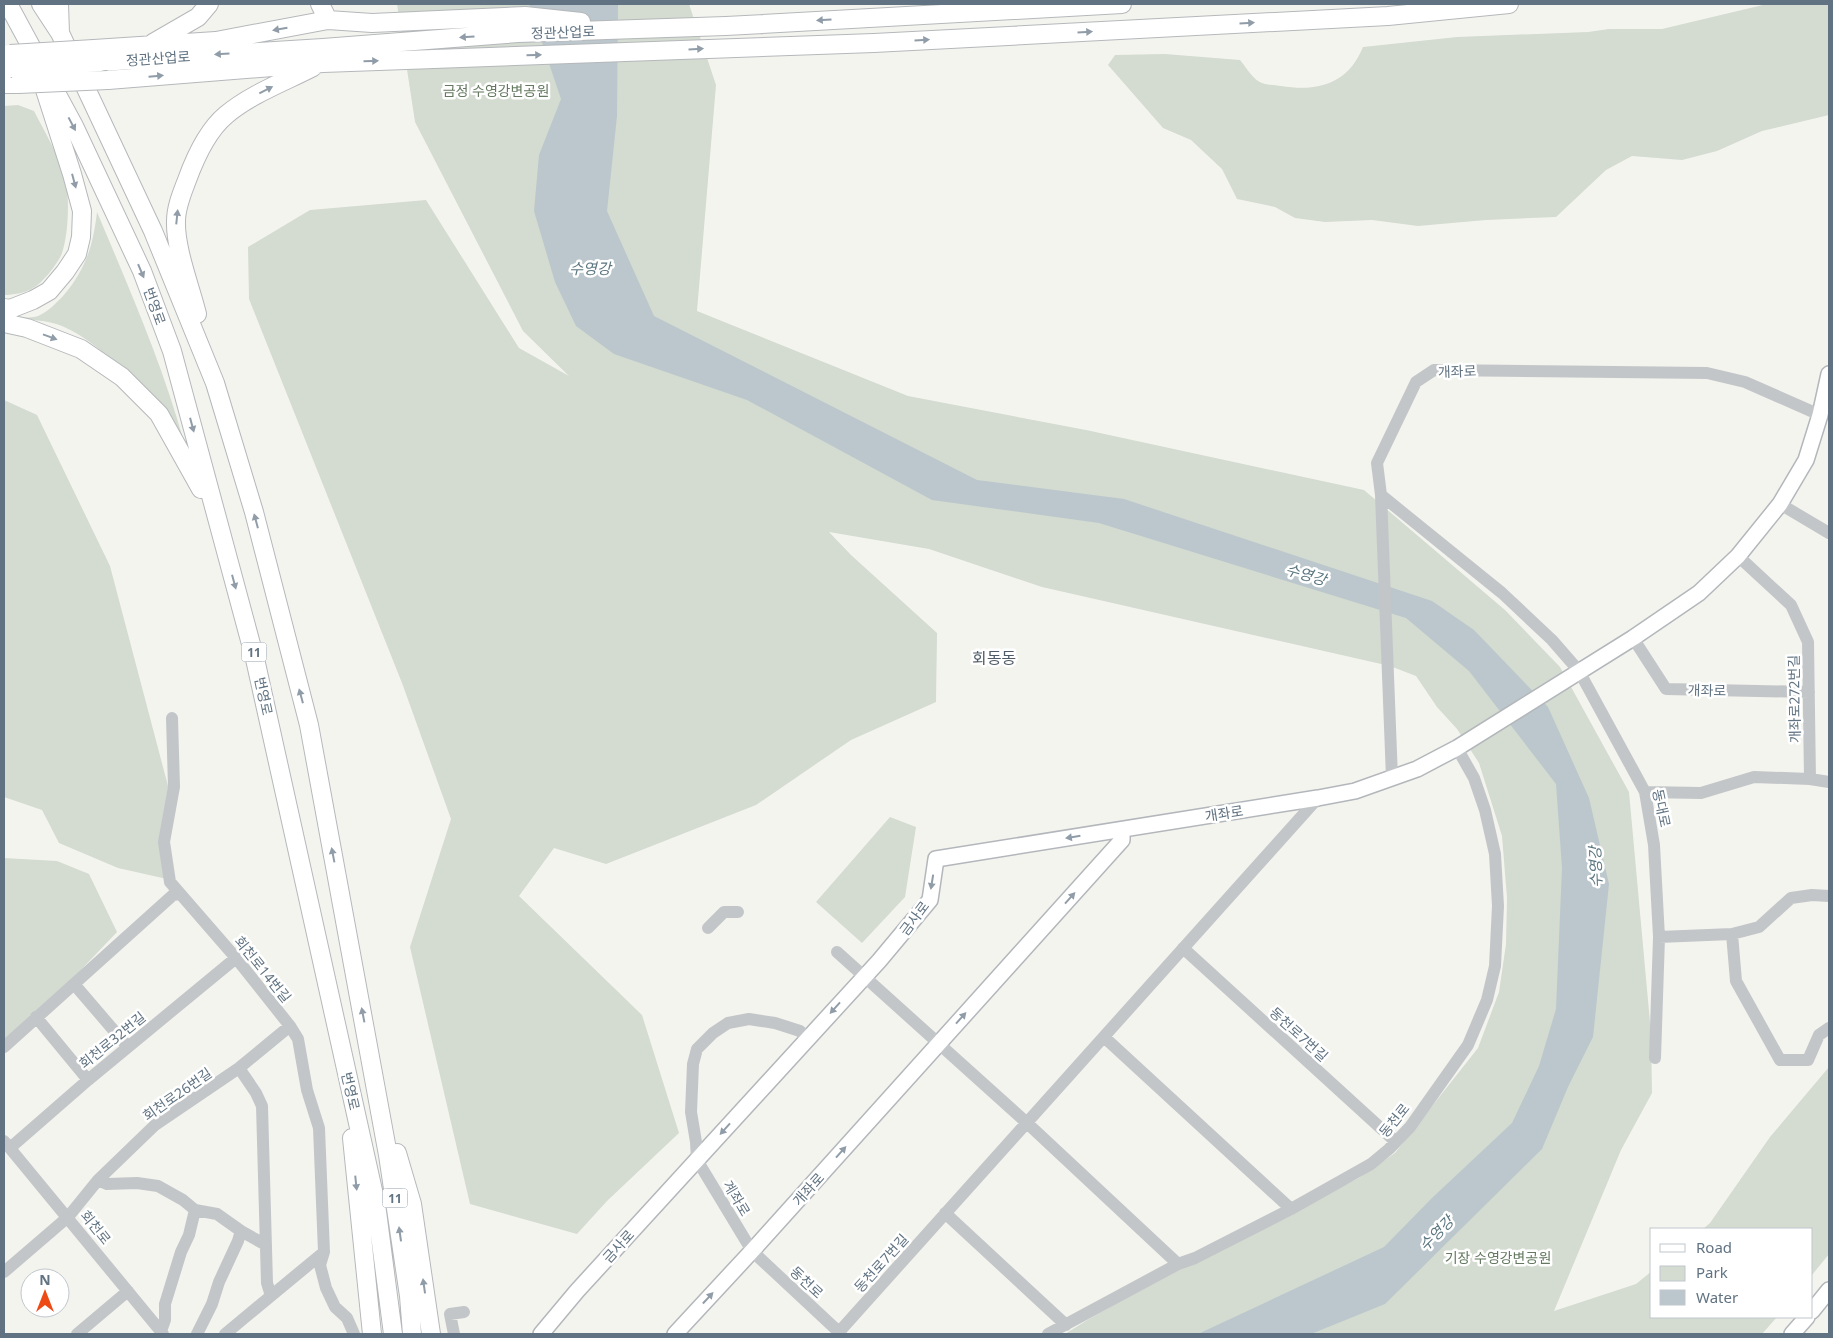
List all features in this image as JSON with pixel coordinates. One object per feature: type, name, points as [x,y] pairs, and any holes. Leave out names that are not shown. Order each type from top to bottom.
[{"type":"highway","name":"번영로","points":[[8,4],[74,126],[142,271],[172,351],[255,659],[376,1204],[393,1334]]},
{"type":"highway","name":"번영로","points":[[41,4],[60,33],[153,231],[215,383],[254,512],[309,725],[388,1155],[409,1296],[412,1334]]},
{"type":"highway","points":[[59,4],[60,33]]},
{"type":"highway","points":[[149,46],[198,17],[209,4]]},
{"type":"highway","points":[[320,4],[328,20]]},
{"type":"highway","name":"정관산업로","points":[[97,56],[323,55],[518,33],[726,26],[1122,4]]},
{"type":"highway","points":[[8,69],[108,80],[323,55],[874,43],[1388,16],[1509,4]]},
{"type":"highway","points":[[8,69],[149,46],[216,41],[328,20],[372,23],[525,16],[641,29]]},
{"type":"highway","points":[[4,308],[10,309],[26,303],[49,291],[77,254],[81,237],[82,211],[75,183],[32,51]]},
{"type":"highway","points":[[215,383],[177,237],[176,219],[181,195],[189,173],[211,132],[225,116],[323,55]]},
{"type":"highway","points":[[4,323],[27,328],[82,349],[122,377],[159,414],[184,455],[217,518]]},
{"type":"highway","points":[[372,1062],[412,1204],[431,1334]]},
{"type":"highway","points":[[345,1065],[372,1334]]},
{"type":"main road","name":"개좌로","points":[[675,1334],[1122,840],[1122,830],[1355,791],[1416,770],[1460,747],[1633,638],[1698,593],[1738,556],[1780,504],[1806,460],[1820,416],[1829,374]]},
{"type":"main road","name":"금사로","points":[[541,1334],[577,1291],[879,961],[930,900],[936,859],[1122,830]]},
{"type":"main road","points":[[1813,1310],[1829,1290]]},
{"type":"main road","points":[[1792,1334],[1806,1318]]},
{"type":"street","name":"개좌로","points":[[1392,778],[1383,511],[1378,463],[1416,382],[1434,370],[1707,374],[1745,382],[1820,416]]},
{"type":"street","points":[[1381,495],[1502,593],[1552,640],[1573,675]]},
{"type":"street","points":[[1780,504],[1829,533]]},
{"type":"street","name":"개좌로272번길","points":[[1738,556],[1791,605],[1808,642],[1810,779]]},
{"type":"street","name":"개좌로","points":[[1633,638],[1666,689],[1809,692]]},
{"type":"street","name":"동대로","points":[[1573,675],[1645,792],[1654,845],[1659,937],[1655,1058]]},
{"type":"street","name":"회천로14번길","points":[[172,718],[174,787],[164,842],[170,882],[236,958],[290,1026],[298,1040],[307,1090],[319,1128],[324,1252],[320,1264],[326,1288],[335,1307],[347,1318],[354,1334]]},
{"type":"street","name":"동천로","points":[[1048,1334],[1178,1264],[1196,1258],[1291,1209],[1353,1175],[1377,1159],[1410,1127],[1468,1045],[1487,1000],[1495,966],[1498,906],[1495,854],[1485,810],[1474,778],[1460,747]]},
{"type":"street","points":[[1645,792],[1701,793],[1754,777],[1810,779],[1829,782]]},
{"type":"street","name":"동천로7번길","points":[[840,1333],[945,1213],[1318,798]]},
{"type":"street","points":[[4,1047],[173,895],[179,894]]},
{"type":"street","points":[[1659,937],[1732,934],[1759,927],[1791,898],[1812,894],[1829,896]]},
{"type":"street","points":[[708,928],[724,912],[738,912]]},
{"type":"street","points":[[1732,934],[1736,981],[1780,1060],[1808,1060],[1819,1036],[1829,1028]]},
{"type":"street","name":"동천로7번길","points":[[1183,948],[1396,1142]]},
{"type":"street","points":[[837,952],[1178,1264]]},
{"type":"street","name":"회천로32번길","points":[[7,1144],[236,958]]},
{"type":"street","points":[[74,984],[128,1047]]},
{"type":"street","points":[[36,1018],[88,1080]]},
{"type":"street","points":[[697,1160],[691,1112],[693,1064],[697,1049],[713,1033],[728,1023],[749,1019],[776,1023],[800,1031],[807,1040]]},
{"type":"street","name":"회천로26번길","points":[[4,1272],[68,1217],[98,1180],[155,1125],[239,1068],[290,1026]]},
{"type":"street","points":[[1104,1037],[1291,1209]]},
{"type":"street","points":[[239,1068],[256,1093],[262,1106],[267,1283],[271,1296]]},
{"type":"street","name":"회천로","points":[[7,1144],[162,1333]]},
{"type":"street","name":"계좌로","points":[[697,1160],[752,1251]]},
{"type":"street","points":[[98,1180],[107,1184],[158,1186],[183,1200],[195,1210],[217,1214],[241,1231],[266,1245]]},
{"type":"street","points":[[162,1333],[165,1304],[181,1252],[189,1235],[195,1210]]},
{"type":"street","points":[[945,1213],[1066,1325]]},
{"type":"street","points":[[197,1334],[212,1304],[218,1282],[238,1242],[241,1231]]},
{"type":"street","name":"동천로","points":[[752,1251],[840,1333]]},
{"type":"street","points":[[225,1334],[324,1252]]},
{"type":"street","points":[[77,1334],[128,1291]]},
{"type":"street","points":[[454,1334],[450,1314],[464,1312]]},
{"type":"green space","points":[[397,4],[689,4],[716,85],[697,311],[908,396],[1086,430],[1364,490],[1505,610],[1560,667],[1629,792],[1651,1033],[1652,1093],[1621,1150],[1554,1311],[1636,1284],[1650,1273],[1650,1318],[1776,1318],[1762,1334],[1065,1334],[1176,1270],[1359,1178],[1395,1153],[1478,1048],[1499,992],[1506,944],[1507,898],[1502,836],[1479,763],[1457,729],[1437,707],[1416,676],[1390,666],[1042,587],[929,549],[829,532],[851,555],[937,633],[936,702],[851,740],[756,805],[606,864],[554,848],[519,896],[642,1015],[679,1133],[607,1201],[577,1234],[470,1204],[410,947],[451,819],[402,683],[249,299],[248,247],[310,210],[426,200],[519,348],[569,376],[523,331],[415,122]]},
{"type":"green space","points":[[1767,4],[1829,4],[1829,115],[1762,131],[1717,151],[1682,160],[1632,156],[1606,170],[1556,217],[1486,220],[1418,226],[1372,220],[1325,222],[1295,218],[1275,207],[1237,199],[1222,169],[1191,140],[1163,128],[1108,65],[1115,55],[1165,54],[1240,60],[1260,82],[1295,88],[1307,88],[1330,83],[1340,77],[1357,60],[1363,47],[1457,37],[1588,32],[1609,29],[1662,29]]},
{"type":"green space","points":[[18,105],[34,111],[64,173],[68,202],[67,224],[62,253],[45,278],[37,286],[26,291],[4,295],[4,106]]},
{"type":"green space","points":[[97,212],[133,297],[166,383],[184,442],[129,377],[97,347],[80,335],[62,326],[44,321],[13,318],[34,317],[43,313],[55,304],[71,286],[83,267],[91,246]]},
{"type":"green space","points":[[4,400],[37,415],[110,566],[168,786],[167,879],[118,868],[59,843],[42,810],[4,797]]},
{"type":"green space","points":[[890,817],[916,827],[905,897],[862,943],[816,902]]},
{"type":"green space","points":[[4,858],[57,861],[89,874],[117,932],[36,1017],[4,1040]]},
{"type":"green space","points":[[1829,1067],[1829,1254],[1813,1274],[1813,1228],[1704,1228],[1710,1223],[1770,1137]]},
{"type":"water","name":"수영강","points":[[529,4],[618,4],[617,116],[607,211],[654,316],[977,480],[1124,499],[1432,601],[1474,630],[1548,707],[1589,798],[1609,884],[1593,1037],[1568,1087],[1542,1149],[1385,1304],[1311,1334],[1198,1334],[1384,1247],[1432,1198],[1512,1123],[1539,1066],[1556,1009],[1562,868],[1556,784],[1469,671],[1406,618],[1099,523],[932,500],[747,400],[614,354],[576,326],[555,282],[534,211],[539,155],[561,99]]},
{"type":"district","name":"회동동","points":[[994,658]]},
{"type":"park label","name":"금정 수영강변공원","points":[[496,90]]},
{"type":"park label","name":"기장 수영강변공원","points":[[1498,1257]]}]
